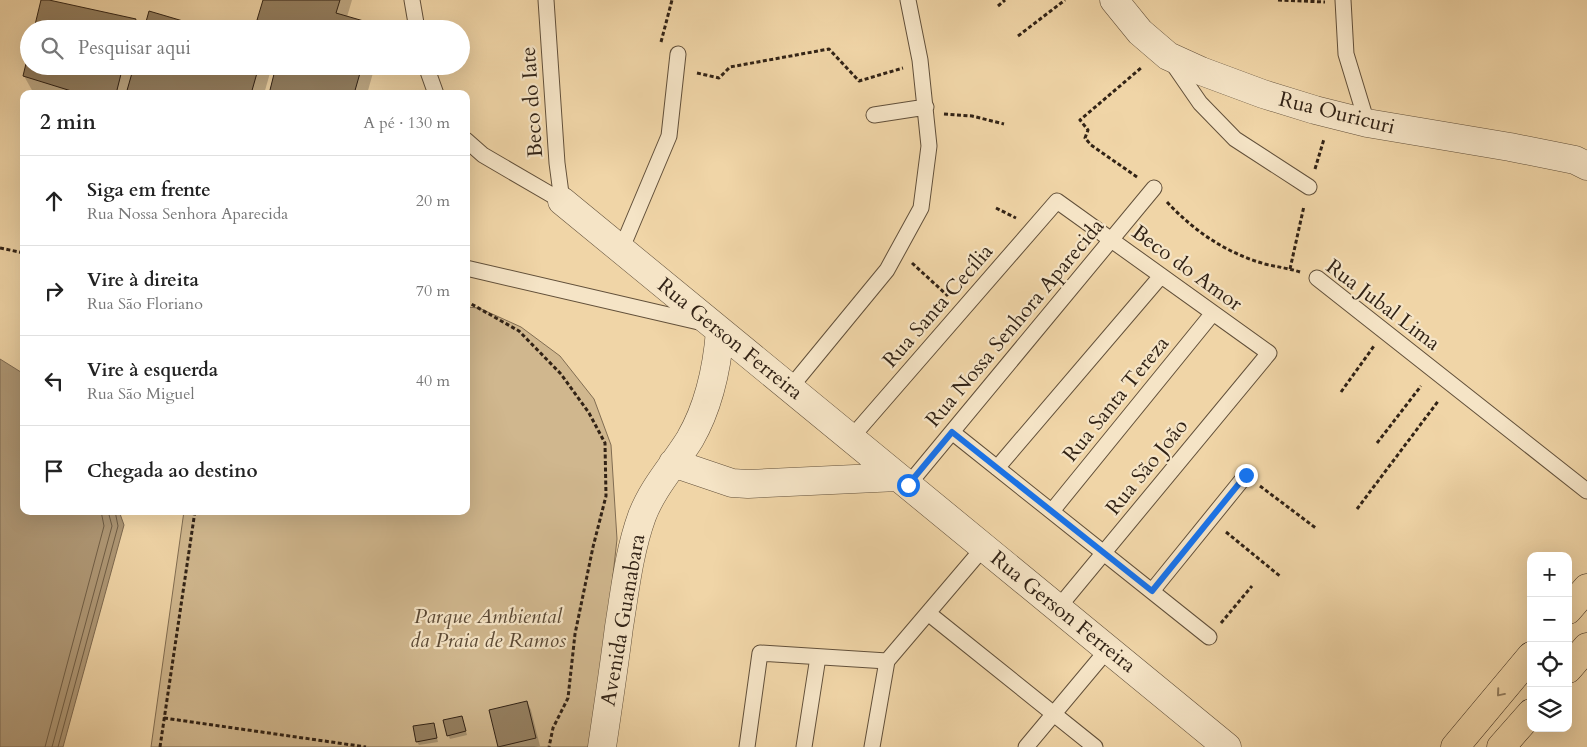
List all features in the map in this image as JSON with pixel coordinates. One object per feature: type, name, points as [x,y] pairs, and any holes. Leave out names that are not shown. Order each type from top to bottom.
[{"type":"highway","points":[[1572,605],[1587,588]]},
{"type":"highway","points":[[1572,665],[1587,648]]},
{"type":"highway","points":[[1455,747],[1527,661]]},
{"type":"highway","points":[[1501,747],[1527,718]]},
{"type":"street","name":"Rua Ouricuri","points":[[1114,0],[1140,32],[1165,53],[1201,71],[1263,94],[1367,123],[1510,146],[1575,160],[1587,166]]},
{"type":"street","name":"Rua Gerson Ferreira","points":[[562,201],[1227,747]]},
{"type":"street","name":"Avenida Guanabara","points":[[602,747],[628,570],[642,516],[654,491],[690,439],[703,412],[718,359],[717,328]]},
{"type":"street","points":[[673,464],[732,483],[903,481]]},
{"type":"lane","points":[[412,0],[415,20]]},
{"type":"lane","name":"Beco do Iate","points":[[546,0],[557,163],[562,201]]},
{"type":"lane","points":[[790,388],[887,270],[921,208],[929,146],[920,64],[908,0]]},
{"type":"lane","points":[[1343,1],[1346,54],[1367,123]]},
{"type":"lane","points":[[1165,53],[1200,103],[1235,138],[1309,187]]},
{"type":"lane","points":[[622,250],[669,136],[677,62]]},
{"type":"lane","points":[[429,75],[435,90]]},
{"type":"lane","points":[[874,115],[926,110]]},
{"type":"lane","points":[[470,144],[483,155],[562,201]]},
{"type":"lane","name":"Rua Nossa Senhora Aparecida","points":[[903,481],[952,432],[1154,188]]},
{"type":"lane","name":"Beco do Amor","points":[[1057,201],[1269,353]]},
{"type":"lane","name":"Rua Santa Cecília","points":[[851,438],[1057,201]]},
{"type":"lane","points":[[470,269],[717,328]]},
{"type":"lane","points":[[997,468],[1161,276]]},
{"type":"lane","name":"Rua Jubal Lima","points":[[1317,278],[1587,491]]},
{"type":"lane","name":"Rua Santa Tereza","points":[[1052,511],[1213,313]]},
{"type":"lane","name":"Rua São João","points":[[1058,608],[1269,353]]},
{"type":"lane","points":[[952,432],[1209,637]]},
{"type":"lane","points":[[1152,591],[1246,475]]},
{"type":"lane","points":[[872,747],[887,661],[984,548]]},
{"type":"lane","points":[[928,613],[1095,747]]},
{"type":"lane","points":[[1026,747],[1108,649]]},
{"type":"lane","points":[[746,747],[760,653],[887,661]]},
{"type":"lane","points":[[804,747],[818,657]]},
{"type":"path","points":[[672,0],[660,48],[677,62],[719,78],[730,67],[829,49],[859,81],[920,64]]},
{"type":"path","points":[[998,6],[1005,0]]},
{"type":"path","points":[[1018,36],[1064,0]]},
{"type":"path","points":[[1278,0],[1343,1]]},
{"type":"path","name":"Rua Jubal Lima","points":[[1165,53],[1080,120],[1088,130],[1085,138],[1092,145],[1154,188],[1182,218],[1220,246],[1264,263],[1317,278]]},
{"type":"path","points":[[926,110],[972,116],[1004,124]]},
{"type":"path","points":[[0,248],[20,253]]},
{"type":"path","points":[[898,250],[962,310]]},
{"type":"path","points":[[470,303],[519,331],[561,374],[589,413],[605,443],[606,496],[593,547],[575,634],[568,698],[553,728],[549,747]]},
{"type":"path","points":[[1342,392],[1385,332]]},
{"type":"path","points":[[1377,443],[1434,370]]},
{"type":"path","points":[[1357,508],[1452,384]]},
{"type":"path","points":[[1246,475],[1317,529]]},
{"type":"path","points":[[160,747],[194,515]]},
{"type":"path","points":[[1210,519],[1281,577]]},
{"type":"path","points":[[1209,637],[1252,586]]},
{"type":"path","points":[[164,718],[366,747]]},
{"type":"green space","name":"Parque Ambiental da Praia de Ramos","points":[[470,307],[479,308],[521,327],[560,356],[594,399],[611,445],[617,539],[598,711],[590,747],[151,747],[183,515],[470,515]]},
{"type":"water","points":[[0,359],[20,372],[20,515],[120,515],[124,525],[63,747],[0,747]]},
{"type":"building","points":[[41,0],[49,0],[136,19],[136,20],[36,20]]},
{"type":"building","points":[[263,0],[340,0],[336,13],[360,20],[257,20]]},
{"type":"building","points":[[149,11],[180,20],[146,20]]},
{"type":"building","points":[[121,75],[117,90],[68,90],[23,76]]},
{"type":"building","points":[[131,75],[256,75],[252,90],[127,90]]},
{"type":"building","points":[[274,75],[359,75],[355,90],[270,90]]},
{"type":"building","points":[[527,701],[536,738],[498,747],[489,710]]},
{"type":"building","points":[[462,716],[466,731],[447,736],[443,720]]},
{"type":"building","points":[[434,723],[437,738],[416,742],[413,726]]},
{"type":"route","points":[[908,485],[952,432],[1152,591],[1246,475]]}]
